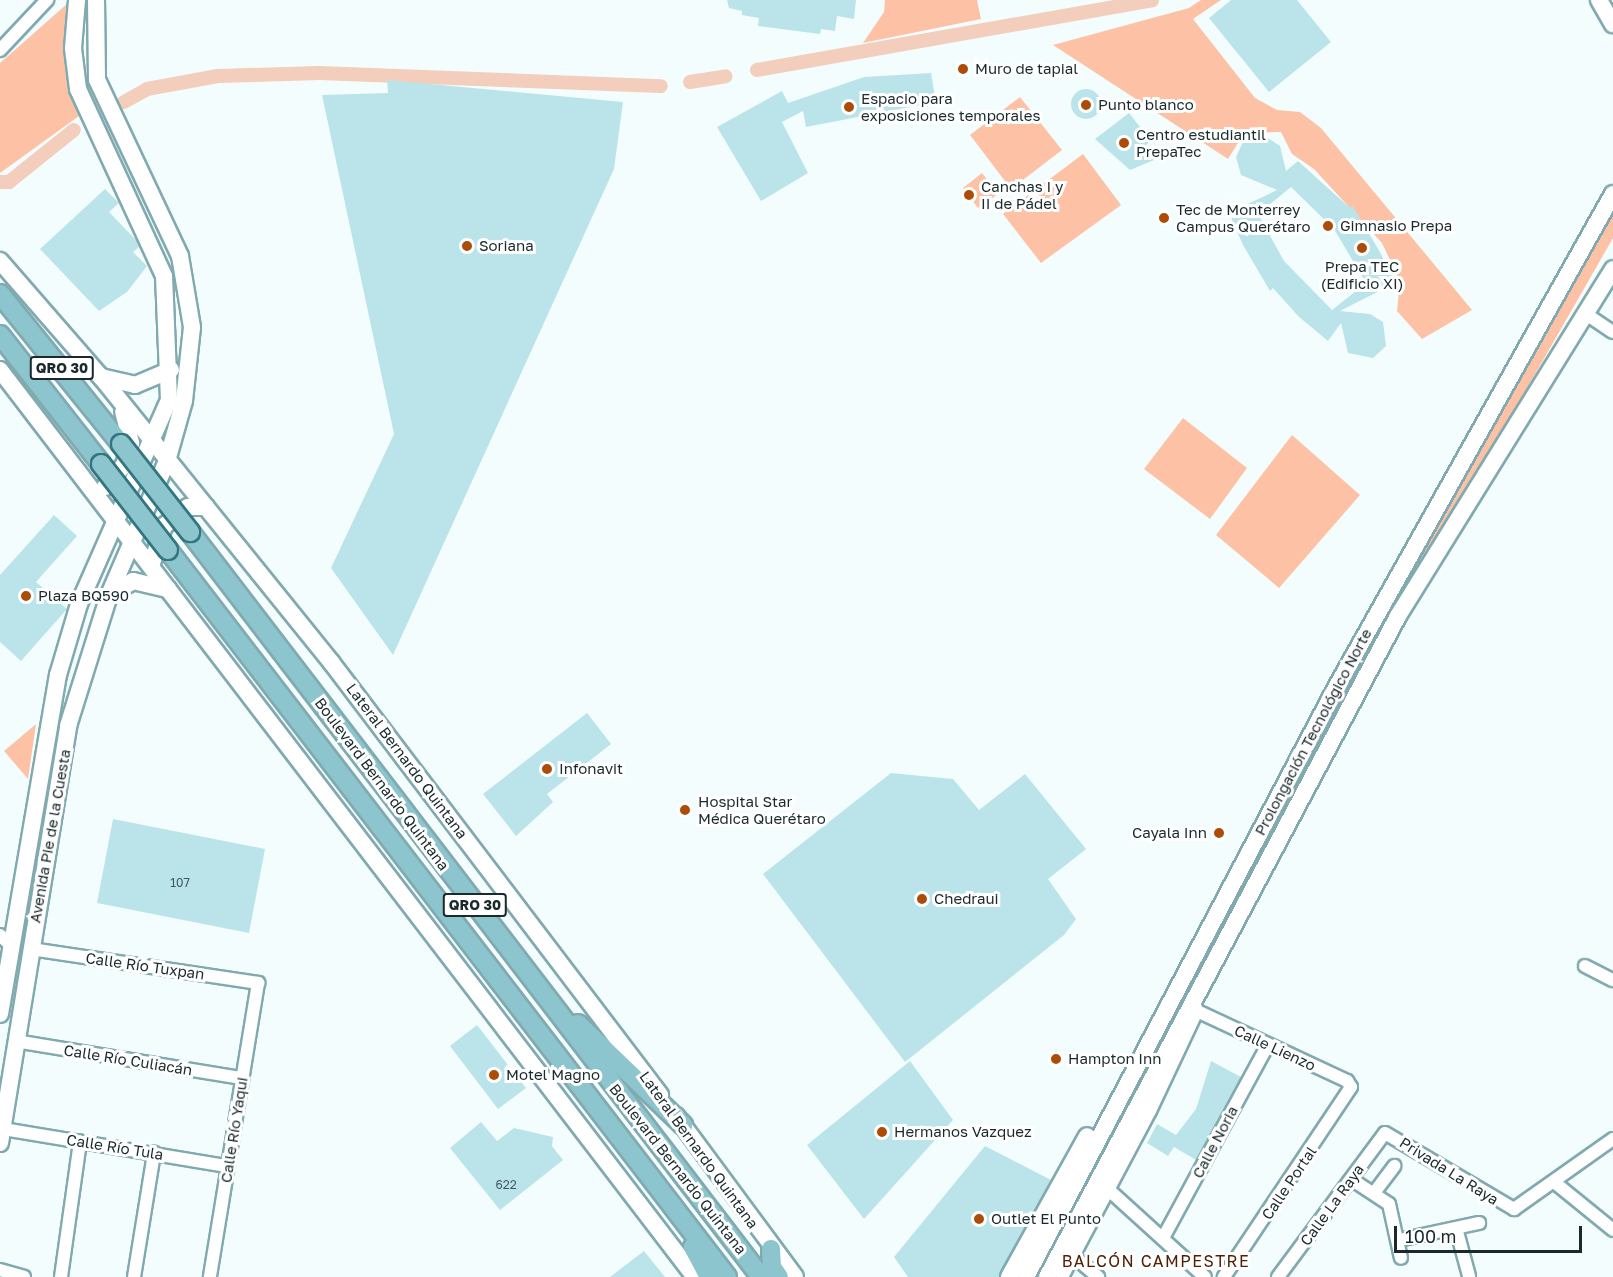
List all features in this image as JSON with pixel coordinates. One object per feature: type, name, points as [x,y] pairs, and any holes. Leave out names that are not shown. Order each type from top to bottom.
[{"type":"main road","points":[[77,0],[73,48],[78,89],[164,276],[171,370],[176,403]]},
{"type":"main road","points":[[96,0],[97,80],[180,256],[189,294],[192,327],[176,403]]},
{"type":"main road","points":[[1599,0],[1613,24]]},
{"type":"main road","name":"Prolongación Tecnológico Norte","points":[[1026,1277],[1143,1049],[1337,686],[1613,194]]},
{"type":"main road","name":"Lateral Bernardo Quintana","points":[[0,261],[101,377],[338,670],[683,1125],[771,1249],[795,1277]]},
{"type":"main road","name":"Prolongación Tecnológico Norte","points":[[1047,1277],[1195,1006],[1354,696],[1411,593],[1613,269]]},
{"type":"main road","name":"Boulevard Bernardo Quintana","points":[[0,294],[190,532],[761,1277]]},
{"type":"main road","name":"Boulevard Bernardo Quintana","points":[[0,335],[168,550],[726,1277]]},
{"type":"main road","points":[[0,370],[116,516],[168,589],[695,1277]]},
{"type":"main road","points":[[101,377],[135,385],[171,370]]},
{"type":"main road","points":[[95,489],[114,480],[131,443],[120,402]]},
{"type":"main road","name":"Avenida Pie de la Cuesta","points":[[0,1014],[6,940],[50,708],[79,604],[151,441],[176,403]]},
{"type":"main road","name":"Avenida Pie de la Cuesta","points":[[1,1136],[68,726],[109,595],[131,537],[168,461],[176,403]]},
{"type":"main road","points":[[151,566],[164,526],[188,507],[206,507]]},
{"type":"main road","points":[[109,595],[133,581],[168,589]]},
{"type":"main road","points":[[1337,686],[1354,696]]},
{"type":"main road","points":[[533,980],[683,1125]]},
{"type":"main road","points":[[1009,1277],[1070,1163],[1143,1049]]},
{"type":"main road","points":[[666,1198],[709,1277]]},
{"type":"main road","points":[[771,1249],[772,1267],[779,1277]]},
{"type":"street","points":[[0,50],[47,0]]},
{"type":"street","points":[[1586,314],[1613,332]]},
{"type":"street","name":"Calle Río Tuxpan","points":[[31,949],[258,983]]},
{"type":"street","points":[[1585,966],[1613,980]]},
{"type":"street","name":"Calle Río Yaqui","points":[[210,1277],[258,983]]},
{"type":"street","points":[[1062,1277],[1110,1191],[1195,1006]]},
{"type":"street","name":"Calle Lienzo","points":[[1195,1006],[1268,1045],[1347,1080],[1351,1087]]},
{"type":"street","name":"Calle Río Culiacán","points":[[15,1041],[242,1078]]},
{"type":"street","name":"Calle Noria","points":[[1163,1238],[1268,1045]]},
{"type":"street","name":"Calle Portal","points":[[1224,1277],[1351,1087]]},
{"type":"street","name":"Calle La Raya","points":[[1278,1277],[1385,1133]]},
{"type":"street","name":"Privada La Raya","points":[[1385,1133],[1514,1209],[1554,1182]]},
{"type":"street","name":"Calle Río Tula","points":[[1,1136],[80,1141],[227,1166]]},
{"type":"street","points":[[1613,1139],[1554,1182],[1613,1230]]},
{"type":"street","points":[[61,1277],[80,1141]]},
{"type":"street","points":[[134,1277],[154,1152]]},
{"type":"street","points":[[1374,1194],[1394,1167]]},
{"type":"street","points":[[1351,1179],[1389,1204],[1399,1240],[1401,1258]]},
{"type":"street","points":[[1110,1191],[1205,1277]]},
{"type":"street","points":[[1399,1240],[1479,1223]]},
{"type":"street","points":[[1456,1228],[1468,1276]]},
{"type":"street","points":[[1073,1256],[1098,1277]]},
{"type":"street","points":[[0,1270],[24,1277]]},
{"type":"shaded area","points":[[885,0],[977,0],[981,19],[863,43],[884,12]]},
{"type":"shaded area","points":[[1201,0],[1221,0],[1193,19],[1255,98],[1277,110],[1300,112],[1321,128],[1472,310],[1422,339],[1397,311],[1400,281],[1382,243],[1314,169],[1292,154],[1281,132],[1244,133],[1228,159],[1053,45],[1189,8]]},
{"type":"shaded area","points":[[68,3],[79,116],[0,173],[0,63]]},
{"type":"shaded area","points":[[1020,97],[1062,150],[1011,189],[970,135]]},
{"type":"shaded area","points":[[1083,154],[1121,205],[1041,263],[1003,214]]},
{"type":"shaded area","points":[[982,173],[998,194],[978,208],[963,188]]},
{"type":"shaded area","points":[[1613,201],[1613,238],[1365,671],[1354,666],[1517,386]]},
{"type":"shaded area","points":[[1183,418],[1247,468],[1210,519],[1144,469]]},
{"type":"shaded area","points":[[1292,435],[1360,495],[1279,588],[1216,535]]},
{"type":"shaded area","points":[[36,724],[28,779],[4,751]]},
{"type":"building","points":[[727,0],[856,0],[854,19],[837,16],[835,31],[821,29],[820,34],[758,26],[759,18],[742,15],[742,11],[729,8]]},
{"type":"building","points":[[1231,0],[1297,0],[1331,42],[1269,92],[1209,18]]},
{"type":"building","points":[[931,73],[936,102],[806,127],[803,111],[782,122],[808,173],[761,201],[717,127],[782,91],[788,103],[864,77]]},
{"type":"building","name":"Soriana","points":[[387,80],[623,102],[614,169],[393,655],[331,568],[394,434],[322,95],[388,93]]},
{"type":"building","name":"Punto blanco","points":[[1086,89],[1097,93],[1101,104],[1097,115],[1086,119],[1075,115],[1071,104],[1075,93]]},
{"type":"building","name":"Centro estudiantil PrepaTec","points":[[1129,113],[1151,141],[1144,147],[1154,160],[1130,170],[1095,139]]},
{"type":"building","name":"Prepa TEC (Edificio XI)","points":[[1265,136],[1280,146],[1286,171],[1298,161],[1350,208],[1352,205],[1380,252],[1395,283],[1340,311],[1370,314],[1383,322],[1386,346],[1373,358],[1348,353],[1341,323],[1328,341],[1298,316],[1273,288],[1270,291],[1243,245],[1229,213],[1277,190],[1241,175],[1236,157],[1243,142]],"holes":[[[1291,187],[1334,229],[1366,283],[1332,310],[1284,261],[1258,214]]]},
{"type":"building","points":[[105,189],[119,203],[109,212],[136,240],[139,247],[133,252],[147,266],[127,292],[99,311],[40,249]]},
{"type":"building","name":"Plaza BQ590","points":[[54,515],[77,536],[36,582],[67,609],[21,661],[0,642],[0,575]]},
{"type":"building","name":"Infonavit","points":[[587,713],[611,744],[547,794],[553,802],[516,836],[483,794]]},
{"type":"building","name":"Chedraui","points":[[891,773],[953,779],[979,810],[1025,774],[1086,849],[1048,879],[1076,919],[1064,935],[905,1062],[763,874]]},
{"type":"building","points":[[113,819],[265,849],[249,933],[97,903]]},
{"type":"building","name":"Motel Magno","points":[[477,1025],[526,1088],[498,1109],[450,1046]]},
{"type":"building","name":"Hermanos Vazquez","points":[[910,1061],[953,1120],[864,1219],[807,1145]]},
{"type":"building","points":[[1211,1061],[1241,1077],[1196,1160],[1174,1147],[1168,1156],[1147,1143],[1157,1124],[1176,1135],[1196,1109]]},
{"type":"building","points":[[481,1122],[497,1141],[514,1128],[553,1137],[552,1146],[563,1160],[500,1210],[450,1148]]},
{"type":"building","name":"Outlet El Punto","points":[[985,1146],[1051,1180],[999,1277],[908,1277],[894,1257]]},
{"type":"building","points":[[644,1251],[665,1277],[610,1277]]},
{"type":"waterway","points":[[757,70],[1152,0]]},
{"type":"waterway","points":[[124,102],[147,89],[218,76],[319,73],[661,86]]},
{"type":"waterway","points":[[690,82],[726,76]]},
{"type":"waterway","points":[[0,182],[9,182],[74,130]]},
{"type":"place","name":"Muro de tapial","points":[[963,69]]},
{"type":"place","name":"Punto blanco","points":[[1086,105]]},
{"type":"place","name":"Espacio para exposiciones temporales","points":[[849,107]]},
{"type":"place","name":"Centro estudiantil PrepaTec","points":[[1124,143]]},
{"type":"place","name":"Canchas I y II de Pádel","points":[[969,195]]},
{"type":"place","name":"Tec de Monterrey Campus Querétaro","points":[[1164,218]]},
{"type":"place","name":"Gimnasio Prepa","points":[[1328,226]]},
{"type":"place","name":"Soriana","points":[[467,246]]},
{"type":"place","name":"Prepa TEC (Edificio XI)","points":[[1362,248]]},
{"type":"place","name":"Plaza BQ590","points":[[26,596]]},
{"type":"place","name":"Infonavit","points":[[547,769]]},
{"type":"place","name":"Hospital Star Médica Querétaro","points":[[685,810]]},
{"type":"place","name":"Cayala Inn","points":[[1219,833]]},
{"type":"place","name":"Chedraui","points":[[922,899]]},
{"type":"place","name":"Hampton Inn","points":[[1056,1059]]},
{"type":"place","name":"Motel Magno","points":[[494,1075]]},
{"type":"place","name":"Hermanos Vazquez","points":[[882,1132]]},
{"type":"place","name":"Outlet El Punto","points":[[979,1219]]},
{"type":"district","name":"BALCÓN CAMPESTRE","points":[[1156,1261]]}]
